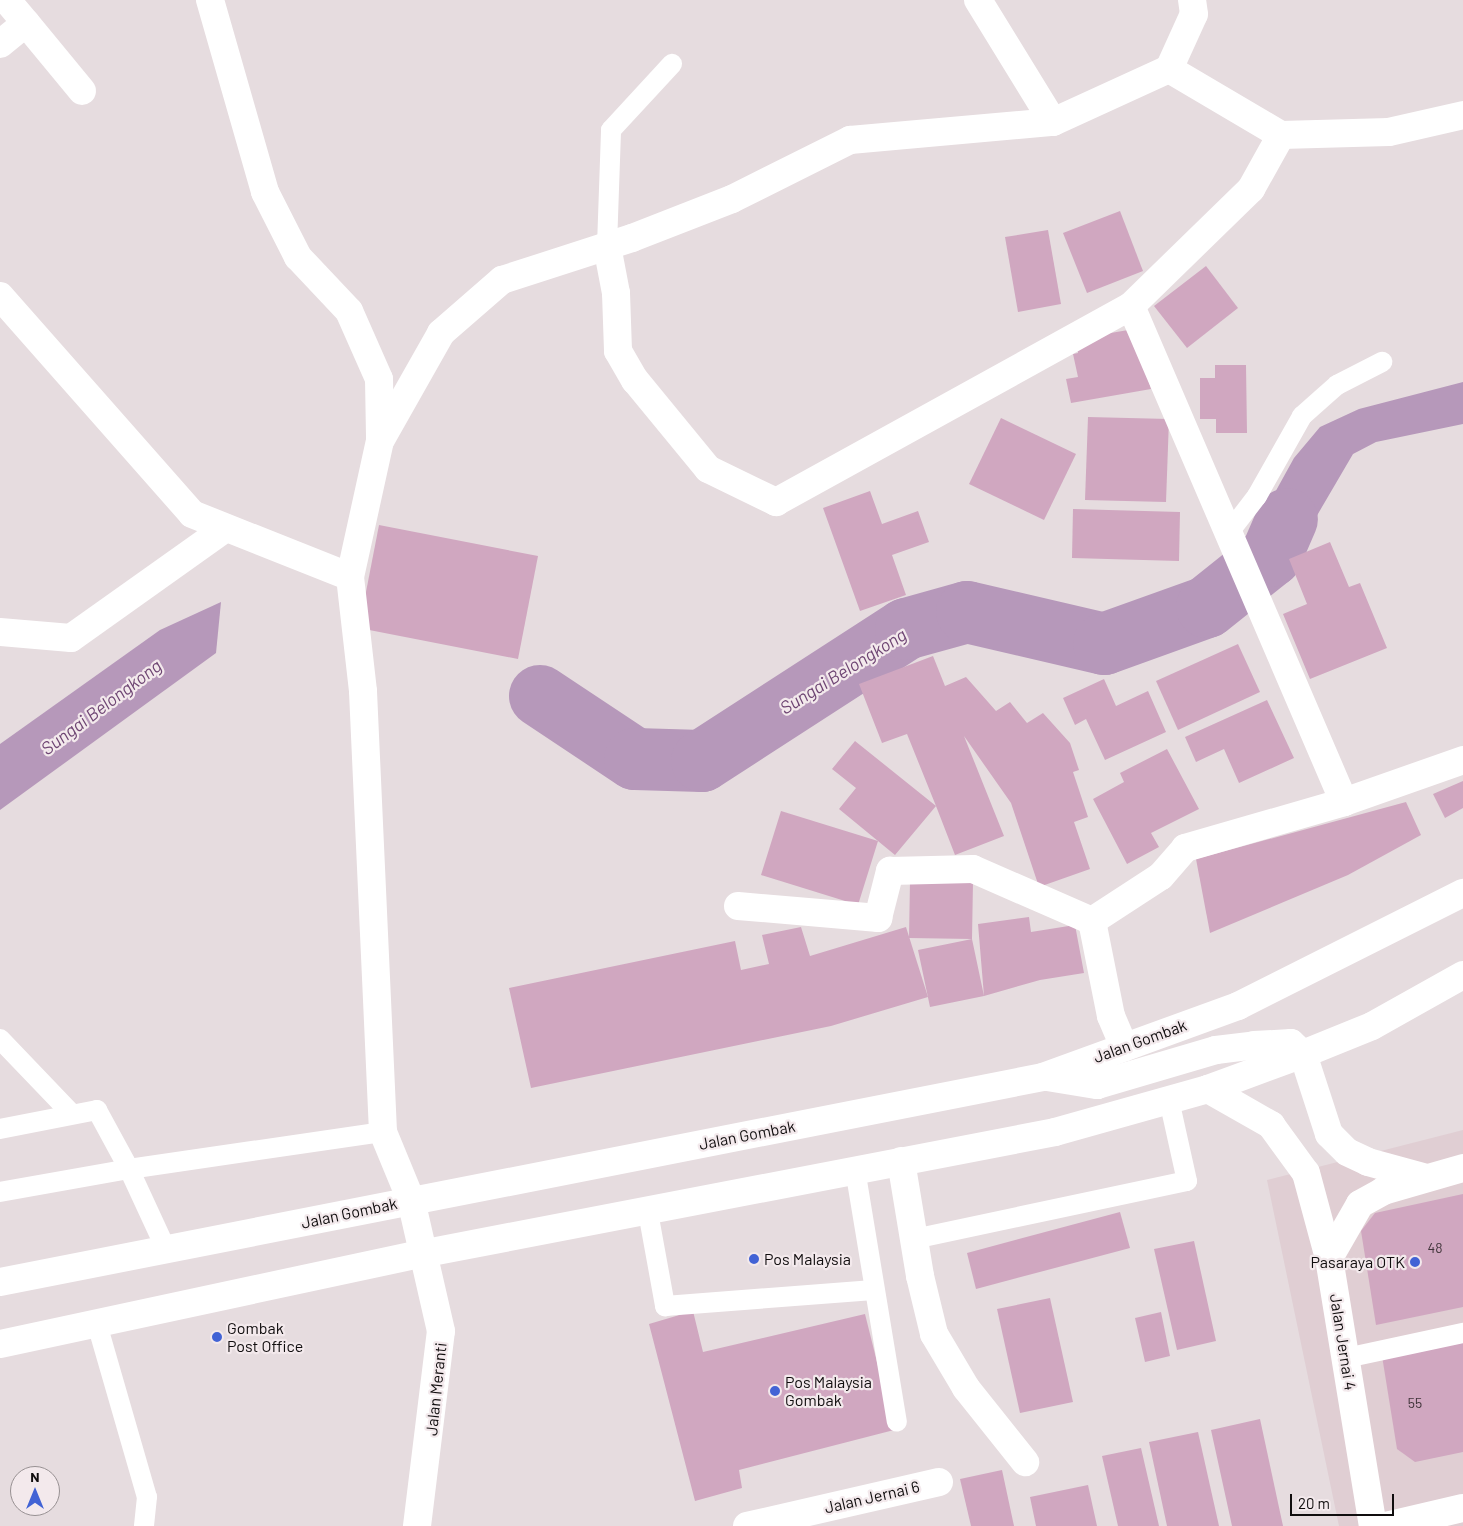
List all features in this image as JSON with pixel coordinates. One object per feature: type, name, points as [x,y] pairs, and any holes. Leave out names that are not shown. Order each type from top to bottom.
[{"type":"street","points":[[7,0],[82,91]]},
{"type":"street","points":[[210,0],[265,192],[298,257],[349,311],[379,379],[380,441]]},
{"type":"street","points":[[978,0],[1053,122]]},
{"type":"street","points":[[380,441],[441,333],[496,286],[732,199],[850,140],[1053,122],[1169,69],[1194,14],[1192,0]]},
{"type":"street","points":[[0,44],[26,23]]},
{"type":"street","points":[[1169,69],[1282,135],[1389,132],[1463,115]]},
{"type":"street","points":[[607,246],[616,293],[618,351],[635,380],[708,469],[776,502],[1131,306],[1251,189],[1282,135]]},
{"type":"street","points":[[0,296],[192,514],[350,577]]},
{"type":"street","points":[[1131,306],[1165,376],[1258,609],[1344,802]]},
{"type":"street","name":"Jalan Meranti","points":[[380,441],[350,577],[362,691],[383,1132],[411,1200],[421,1254],[441,1331],[417,1526]]},
{"type":"street","points":[[0,632],[71,638],[226,528]]},
{"type":"street","points":[[1092,921],[1161,876],[1185,848],[1344,802],[1463,760]]},
{"type":"street","points":[[738,906],[878,918],[890,870],[973,869],[1092,921]]},
{"type":"street","name":"Jalan Gombak","points":[[0,1282],[1043,1077],[1238,1006],[1463,893]]},
{"type":"street","points":[[1092,921],[1111,1016],[1124,1047]]},
{"type":"street","points":[[0,1344],[421,1254],[648,1212],[854,1169],[1055,1132],[1208,1089],[1303,1054],[1372,1026],[1463,975]]},
{"type":"street","points":[[1043,1077],[1097,1085],[1216,1050],[1291,1043],[1303,1054],[1329,1134],[1347,1152],[1368,1162],[1423,1177]]},
{"type":"street","name":"Jalan Jernai 4","points":[[1208,1089],[1271,1125],[1294,1150],[1306,1173],[1329,1258],[1373,1526]]},
{"type":"street","points":[[900,1161],[934,1334],[966,1388],[1025,1462]]},
{"type":"street","points":[[1329,1258],[1360,1204],[1423,1177],[1463,1168]]},
{"type":"street","name":"Jalan Jernai 6","points":[[747,1526],[939,1482]]},
{"type":"street","points":[[1386,1526],[1463,1508]]},
{"type":"lane","points":[[607,246],[611,130],[672,64]]},
{"type":"lane","points":[[1227,535],[1257,496],[1302,416],[1337,385],[1382,362]]},
{"type":"lane","points":[[0,1039],[72,1114]]},
{"type":"lane","points":[[914,1239],[1186,1181],[1169,1100]]},
{"type":"lane","points":[[0,1129],[97,1110],[129,1169],[166,1249]]},
{"type":"lane","points":[[0,1192],[129,1169],[383,1132]]},
{"type":"lane","points":[[854,1169],[896,1422]]},
{"type":"lane","points":[[648,1212],[665,1306],[874,1290]]},
{"type":"lane","points":[[97,1324],[147,1497],[144,1526]]},
{"type":"lane","points":[[1346,1358],[1463,1332]]},
{"type":"shaded area","points":[[1463,1130],[1463,1526],[1339,1526],[1267,1180]]},
{"type":"water","points":[[1463,382],[1463,424],[1376,442],[1353,454],[1298,548],[1282,560],[1271,593],[1246,545],[1294,458],[1320,427],[1359,409]]},
{"type":"water","points":[[221,602],[216,653],[0,810],[0,744],[160,630]]},
{"type":"building","points":[[1120,211],[1143,271],[1087,293],[1063,233]]},
{"type":"building","points":[[1048,230],[1061,304],[1018,312],[1005,237]]},
{"type":"building","points":[[1206,266],[1238,308],[1187,348],[1154,306]]},
{"type":"building","points":[[1134,329],[1151,389],[1071,403],[1066,379],[1078,377],[1073,354],[1078,353],[1076,339]]},
{"type":"building","points":[[1215,365],[1246,365],[1247,433],[1216,433],[1216,419],[1200,419],[1200,378],[1215,378]]},
{"type":"building","points":[[1088,417],[1169,419],[1166,502],[1085,500]]},
{"type":"building","points":[[1001,418],[1076,454],[1044,520],[969,484]]},
{"type":"building","points":[[870,491],[882,524],[918,511],[929,542],[892,555],[906,595],[860,611],[823,508]]},
{"type":"building","points":[[1073,509],[1180,512],[1179,561],[1072,558]]},
{"type":"building","points":[[379,525],[538,556],[518,659],[359,628]]},
{"type":"building","points":[[1330,542],[1349,587],[1360,583],[1387,648],[1310,679],[1283,614],[1307,604],[1289,559]]},
{"type":"building","points":[[1238,644],[1260,692],[1178,730],[1156,681]]},
{"type":"building","points":[[933,656],[945,686],[966,677],[996,711],[1010,702],[1027,723],[1043,713],[1070,743],[1079,770],[1073,772],[1088,817],[1074,822],[1090,869],[1039,887],[1011,803],[964,736],[1004,836],[955,855],[907,734],[882,743],[859,684]]},
{"type":"building","points":[[1104,679],[1116,706],[1148,691],[1166,732],[1105,760],[1086,719],[1075,725],[1063,698]]},
{"type":"building","points":[[1267,700],[1294,758],[1239,783],[1224,749],[1196,762],[1185,737]]},
{"type":"building","points":[[855,741],[936,806],[895,855],[839,809],[856,788],[832,769]]},
{"type":"building","points":[[1167,749],[1199,809],[1151,833],[1159,847],[1127,864],[1093,799],[1124,782],[1120,773]]},
{"type":"building","points":[[1463,781],[1463,808],[1445,818],[1433,794]]},
{"type":"building","points":[[1406,802],[1421,835],[1348,875],[1210,933],[1196,859]]},
{"type":"building","points":[[781,811],[878,841],[858,905],[761,875]]},
{"type":"building","points":[[910,881],[973,882],[972,939],[909,938]]},
{"type":"building","points":[[1029,917],[1031,932],[1075,925],[1084,973],[1040,980],[984,996],[978,924]]},
{"type":"building","points":[[801,927],[810,956],[906,927],[928,997],[831,1026],[531,1088],[509,988],[735,941],[741,970],[769,964],[762,935]]},
{"type":"building","points":[[972,939],[984,996],[930,1007],[918,950]]},
{"type":"building","points":[[1463,1194],[1463,1307],[1376,1325],[1361,1231],[1375,1213]]},
{"type":"building","points":[[1120,1212],[1130,1248],[976,1289],[967,1253]]},
{"type":"building","points":[[1194,1241],[1216,1341],[1177,1350],[1154,1249]]},
{"type":"building","points":[[1050,1298],[1073,1402],[1020,1413],[997,1309]]},
{"type":"building","name":"Pos Malaysia Gombak","points":[[693,1311],[703,1352],[865,1314],[894,1430],[739,1470],[742,1488],[695,1501],[649,1324]]},
{"type":"building","points":[[1161,1312],[1170,1356],[1145,1362],[1135,1318]]},
{"type":"building","points":[[1463,1339],[1463,1452],[1415,1462],[1397,1449],[1382,1356]]},
{"type":"building","points":[[1260,1419],[1283,1526],[1232,1526],[1211,1430]]},
{"type":"building","points":[[1198,1432],[1219,1526],[1167,1526],[1149,1442]]},
{"type":"building","points":[[1141,1448],[1159,1526],[1118,1526],[1102,1456]]},
{"type":"building","points":[[1002,1470],[1014,1526],[971,1526],[960,1479]]},
{"type":"building","points":[[1088,1485],[1097,1526],[1036,1526],[1030,1497]]},
{"type":"waterway","name":"Sungai Belongkong","points":[[540,696],[635,759],[702,761],[906,629],[967,612],[1104,644],[1207,607],[1271,556],[1287,519]]},
{"type":"place","name":"Pos Malaysia","points":[[754,1259]]},
{"type":"place","name":"Pasaraya OTK","points":[[1415,1262]]},
{"type":"place","name":"Gombak Post Office","points":[[217,1337]]},
{"type":"place","name":"Pos Malaysia Gombak","points":[[775,1391]]}]
